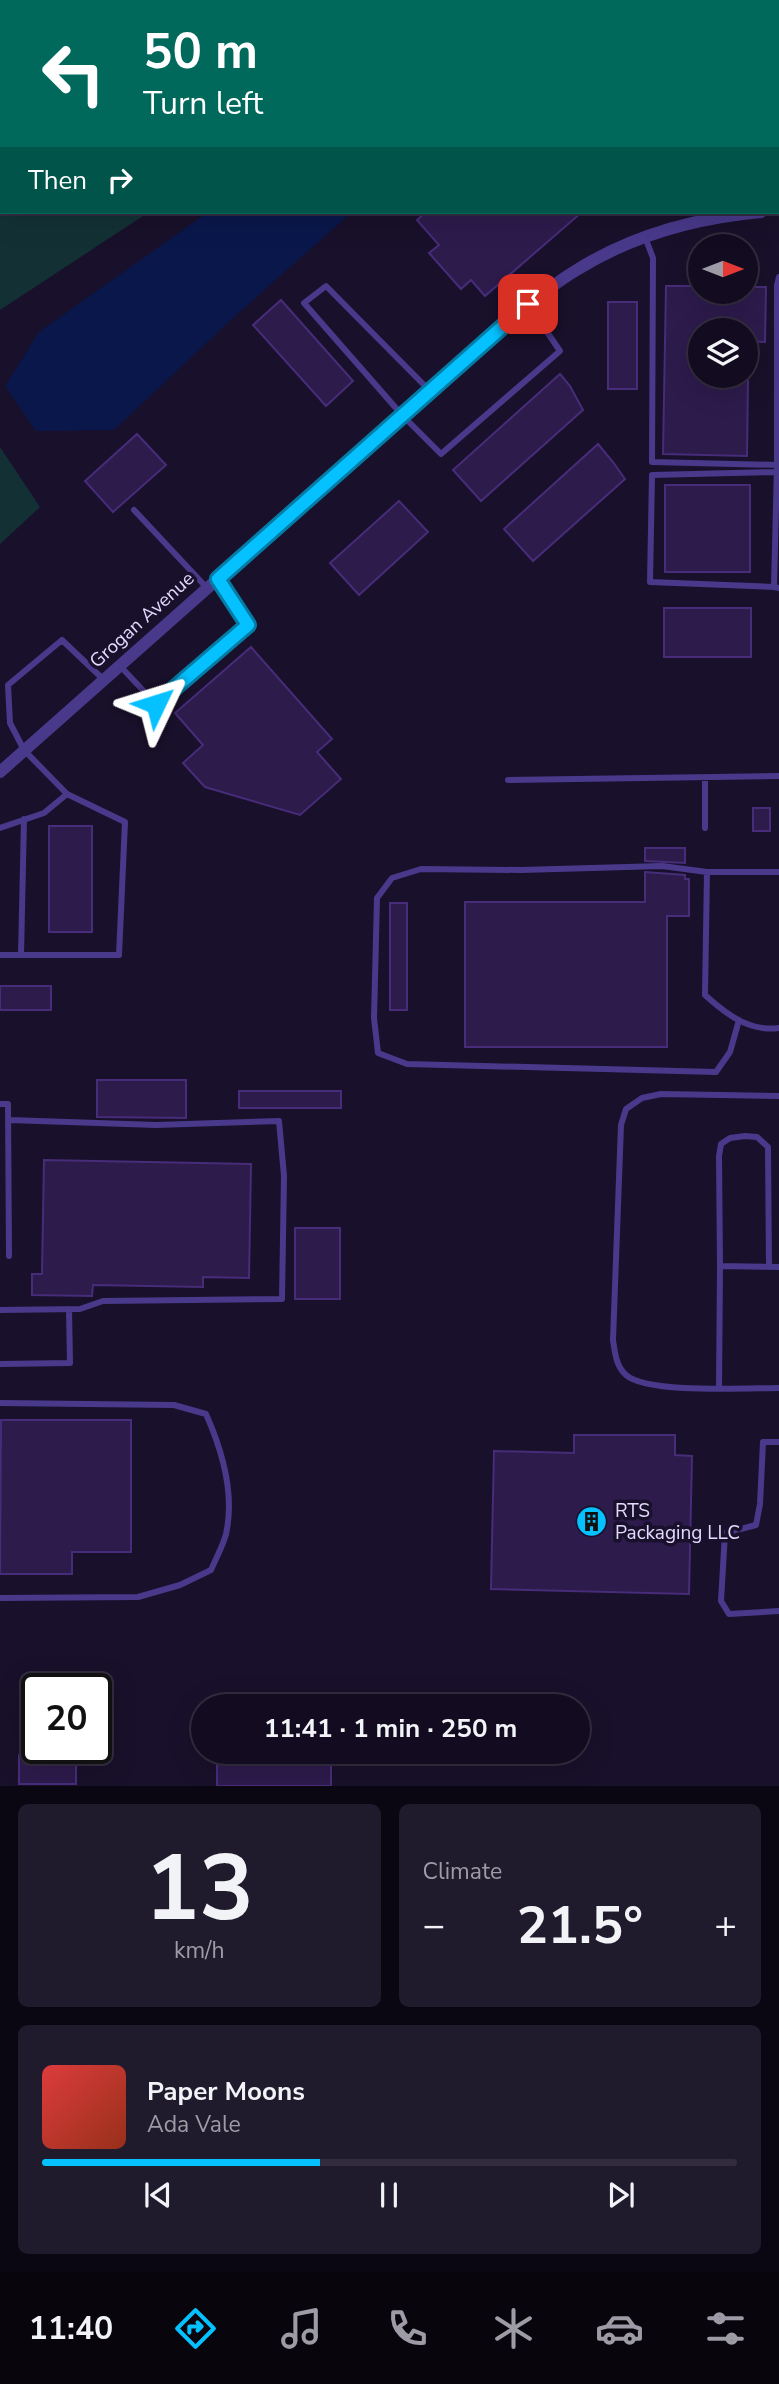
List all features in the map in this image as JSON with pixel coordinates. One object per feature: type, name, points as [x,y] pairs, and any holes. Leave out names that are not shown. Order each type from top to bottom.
[{"type":"street","name":"Grogan Avenue","points":[[0,772],[528,304],[575,271],[620,247],[678,225],[741,214]]},
{"type":"lane","points":[[645,237],[653,258],[652,462],[778,467]]},
{"type":"lane","points":[[778,467],[652,475],[650,582],[776,587],[778,467],[777,285],[779,276]]},
{"type":"lane","points":[[430,391],[326,286],[304,303],[402,415],[441,454],[560,351],[528,304]]},
{"type":"lane","points":[[134,510],[207,588]]},
{"type":"lane","points":[[120,666],[156,704],[248,625],[218,579]]},
{"type":"lane","points":[[0,955],[119,955],[125,822],[67,794],[24,750],[10,723],[8,685],[62,640],[104,680]]},
{"type":"lane","points":[[509,780],[779,776]]},
{"type":"lane","points":[[705,778],[705,828]]},
{"type":"lane","points":[[0,828],[44,813],[67,794]]},
{"type":"lane","points":[[21,955],[24,819]]},
{"type":"lane","points":[[738,1020],[730,1052],[716,1072],[407,1064],[379,1053],[374,1018],[377,898],[393,877],[421,869],[522,870],[662,866],[707,872],[779,872]]},
{"type":"lane","points":[[707,872],[705,995],[727,1015],[738,1020],[755,1027],[779,1028]]},
{"type":"lane","points":[[779,1096],[661,1094],[642,1098],[626,1109],[621,1125],[613,1340],[617,1361],[627,1376],[646,1385],[779,1388]]},
{"type":"lane","points":[[0,1104],[8,1104],[9,1120],[9,1256]]},
{"type":"lane","points":[[0,1310],[79,1309],[103,1301],[282,1299],[284,1176],[279,1121],[156,1125],[9,1120]]},
{"type":"lane","points":[[719,1388],[719,1156],[721,1144],[730,1138],[757,1138],[768,1147],[769,1267]]},
{"type":"lane","points":[[720,1266],[779,1267]]},
{"type":"lane","points":[[0,1364],[71,1363],[69,1309]]},
{"type":"lane","points":[[0,1403],[174,1405],[206,1414],[220,1445],[229,1496],[226,1534],[211,1570],[180,1585],[138,1597],[0,1598]]},
{"type":"lane","points":[[779,1442],[763,1442],[760,1504],[756,1525],[724,1532],[721,1601],[729,1614],[779,1611]]},
{"type":"green space","points":[[0,214],[146,214],[0,310]]},
{"type":"green space","points":[[0,447],[40,507],[0,544]]},
{"type":"shaded area","points":[[205,214],[350,214],[233,318],[114,430],[36,431],[5,386],[39,332]]},
{"type":"building","points":[[424,214],[580,214],[485,296],[471,280],[461,289],[429,253],[439,245],[417,220]]},
{"type":"building","points":[[666,286],[688,286],[688,304],[758,304],[758,287],[766,287],[765,342],[758,342],[758,318],[688,318],[688,388],[748,388],[747,456],[663,454]]},
{"type":"building","points":[[281,300],[353,381],[326,406],[253,325]]},
{"type":"building","points":[[608,302],[637,302],[637,389],[608,389]]},
{"type":"building","points":[[560,374],[583,410],[481,501],[453,470]]},
{"type":"building","points":[[137,434],[166,465],[113,512],[85,481]]},
{"type":"building","points":[[598,444],[625,479],[533,561],[504,529]]},
{"type":"building","points":[[665,485],[750,485],[750,572],[665,572]]},
{"type":"building","points":[[399,501],[428,532],[359,595],[330,563]]},
{"type":"building","points":[[664,608],[751,608],[751,657],[664,657]]},
{"type":"building","points":[[251,647],[332,739],[317,752],[341,779],[300,815],[205,787],[183,763],[203,745],[175,713]]},
{"type":"building","points":[[753,808],[770,808],[770,831],[753,831]]},
{"type":"building","points":[[49,826],[92,826],[92,932],[49,932]]},
{"type":"building","points":[[645,848],[685,848],[685,863],[645,861]]},
{"type":"building","points":[[645,872],[685,875],[685,879],[689,879],[689,916],[667,916],[667,1047],[465,1047],[465,902],[645,902]]},
{"type":"building","points":[[390,903],[407,903],[407,1010],[390,1010]]},
{"type":"building","points":[[0,986],[51,986],[51,1010],[0,1010]]},
{"type":"building","points":[[97,1080],[186,1080],[186,1118],[97,1117]]},
{"type":"building","points":[[239,1091],[341,1091],[341,1108],[239,1108]]},
{"type":"building","points":[[44,1160],[251,1164],[249,1278],[203,1277],[203,1287],[93,1285],[92,1296],[32,1295],[32,1274],[42,1274]]},
{"type":"building","points":[[295,1228],[340,1228],[340,1299],[295,1299]]},
{"type":"building","points":[[1,1420],[131,1420],[131,1552],[72,1552],[72,1574],[0,1574]]},
{"type":"building","name":"RTS Packaging LLC","points":[[574,1435],[675,1435],[675,1455],[692,1456],[689,1594],[491,1589],[494,1451],[574,1453]]},
{"type":"building","points":[[19,1755],[21,1764],[76,1764],[76,1784],[19,1784]]},
{"type":"building","points":[[217,1764],[331,1764],[331,1786],[217,1786]]},
{"type":"place","name":"RTS Packaging LLC","points":[[592,1522]]},
{"type":"route","points":[[156,704],[248,625],[218,579],[528,304]]}]
